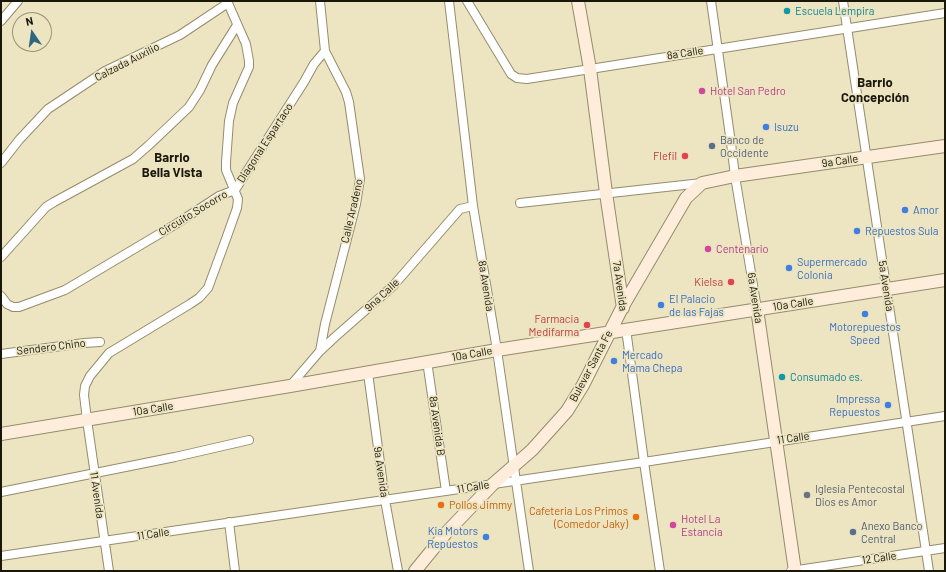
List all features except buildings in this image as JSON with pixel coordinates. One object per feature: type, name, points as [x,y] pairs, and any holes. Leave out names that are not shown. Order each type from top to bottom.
[{"type":"street","points":[[1,21],[18,1]]},
{"type":"street","points":[[320,1],[325,51]]},
{"type":"street","name":"8a Avenida","points":[[449,1],[473,206],[529,571]]},
{"type":"street","name":"8a Calle","points":[[467,1],[511,74],[517,78],[527,79],[945,13]]},
{"type":"street","name":"7a Avenida","points":[[578,1],[590,69],[606,193],[660,571]]},
{"type":"street","name":"6a Avenida","points":[[710,1],[732,143],[735,176],[757,309],[793,571]]},
{"type":"street","name":"5a Avenida","points":[[842,1],[929,571]]},
{"type":"street","name":"Circuito Socorro","points":[[1,296],[7,304],[13,307],[19,307],[65,290],[176,224],[219,196],[235,190],[226,170],[227,133],[234,103],[249,67],[249,61],[246,44],[227,2]]},
{"type":"street","name":"Calzada Auxilio","points":[[1,163],[19,140],[48,109],[105,71],[180,35],[227,2]]},
{"type":"street","points":[[1,257],[46,207],[133,159],[149,146],[189,107],[200,90],[212,65],[237,25]]},
{"type":"street","name":"Diagonal Espartaco","points":[[87,420],[84,395],[85,386],[96,367],[109,353],[190,304],[199,298],[208,288],[236,208],[238,199],[235,190],[314,64],[325,51]]},
{"type":"street","name":"Calle Aradeno","points":[[320,352],[339,266],[358,195],[360,179],[349,102],[346,92],[325,51]]},
{"type":"street","name":"9a Calle","points":[[735,176],[945,146]]},
{"type":"street","points":[[520,202],[702,183],[735,176]]},
{"type":"street","name":"Bulevar Santa Fe","points":[[415,571],[446,533],[493,484],[532,450],[567,411],[583,385],[623,306],[686,198],[702,183]]},
{"type":"street","name":"9na Calle","points":[[290,386],[320,352],[393,286],[460,209],[473,206]]},
{"type":"street","name":"10a Calle","points":[[1,434],[290,386],[427,361],[945,280]]},
{"type":"street","name":"Sendero Chino","points":[[1,354],[100,342]]},
{"type":"street","name":"8a Avenida B","points":[[427,361],[446,491]]},
{"type":"street","name":"9a Avenida","points":[[368,372],[385,500],[398,571]]},
{"type":"street","name":"11 Calle","points":[[1,556],[644,462],[945,416]]},
{"type":"street","name":"11 Avenida","points":[[87,420],[109,571]]},
{"type":"street","points":[[1,492],[94,472],[175,457],[249,440]]},
{"type":"street","points":[[229,522],[235,571]]},
{"type":"street","name":"12 Calle","points":[[793,571],[945,548]]},
{"type":"place","name":"Escuela Lempira","points":[[787,11]]},
{"type":"place","name":"Hotel San Pedro","points":[[702,91]]},
{"type":"place","name":"Isuzu","points":[[766,127]]},
{"type":"place","name":"Banco de Occidente","points":[[712,146]]},
{"type":"place","name":"Flefil","points":[[685,156]]},
{"type":"place","name":"Amor","points":[[905,210]]},
{"type":"place","name":"Repuestos Sula","points":[[857,231]]},
{"type":"place","name":"Centenario","points":[[708,249]]},
{"type":"place","name":"Supermercado Colonia","points":[[789,268]]},
{"type":"place","name":"Kielsa","points":[[731,282]]},
{"type":"place","name":"El Palacio de las Fajas","points":[[661,305]]},
{"type":"place","name":"Motorepuestos Speed","points":[[865,314]]},
{"type":"place","name":"Farmacia Medifarma","points":[[587,325]]},
{"type":"place","name":"Mercado Mama Chepa","points":[[614,361]]},
{"type":"place","name":"Consumado es.","points":[[782,377]]},
{"type":"place","name":"Impressa Repuestos","points":[[888,405]]},
{"type":"place","name":"Iglesia Pentecostal Dios es Amor","points":[[807,495]]},
{"type":"place","name":"Pollos Jimmy","points":[[441,505]]},
{"type":"place","name":"Cafeteria Los Primos (Comedor Jaky)","points":[[636,517]]},
{"type":"place","name":"Hotel La Estancia","points":[[673,525]]},
{"type":"place","name":"Anexo Banco Central","points":[[853,532]]},
{"type":"place","name":"Kia Motors Repuestos","points":[[486,537]]},
{"type":"district","name":"Barrio Concepción","points":[[875,90]]},
{"type":"district","name":"Barrio Bella Vista","points":[[172,166]]}]
